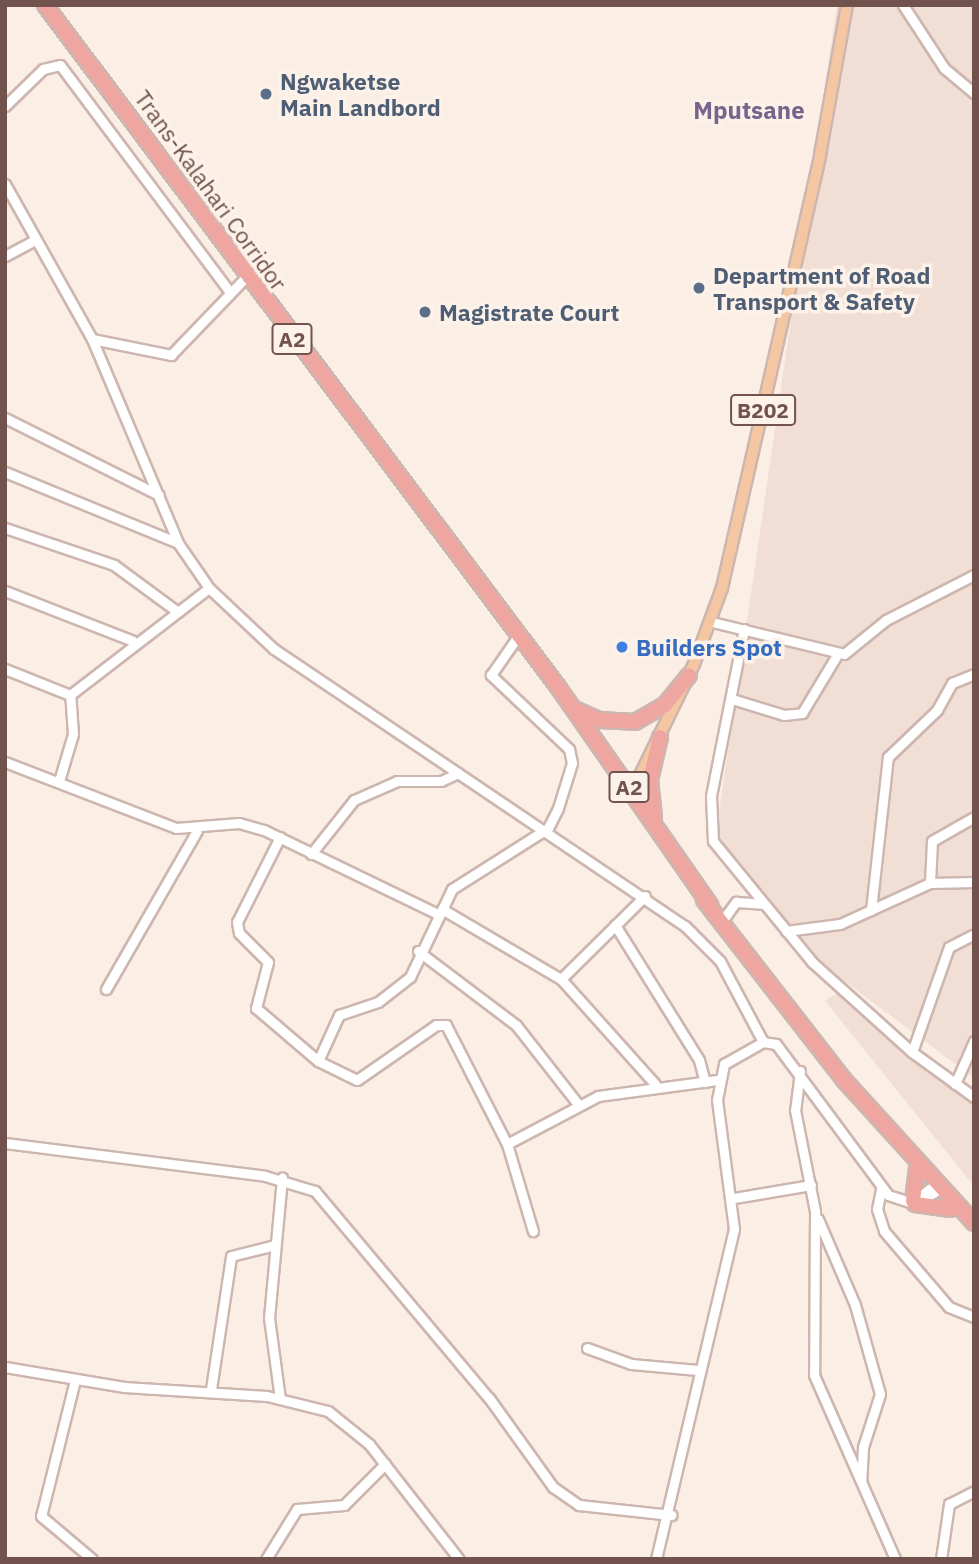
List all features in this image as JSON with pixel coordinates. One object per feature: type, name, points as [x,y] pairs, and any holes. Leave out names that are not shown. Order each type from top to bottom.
[{"type":"highway","name":"Trans-Kalahari Corridor","points":[[45,5],[516,639],[573,708],[630,795],[655,822],[711,906]]},
{"type":"highway","name":"Trans-Kalahari Corridor","points":[[542,671],[711,906],[844,1080],[917,1168],[938,1188]]},
{"type":"highway","points":[[573,708],[599,720],[635,722],[665,705],[690,675]]},
{"type":"highway","points":[[655,822],[650,780],[660,737]]},
{"type":"highway","name":"Trans-Kalahari Corridor","points":[[844,1080],[938,1188]]},
{"type":"highway","points":[[917,1168],[911,1203],[951,1209]]},
{"type":"highway","name":"A2","points":[[938,1188],[951,1209],[974,1234]]},
{"type":"highway","name":"A2","points":[[938,1188],[974,1223]]},
{"type":"main road","name":"B202","points":[[630,795],[690,675],[712,622],[820,155],[846,5]]},
{"type":"street","points":[[903,5],[944,68],[974,93]]},
{"type":"street","points":[[5,106],[43,69],[60,65],[230,292]]},
{"type":"street","points":[[5,184],[92,339],[178,543],[209,588],[274,649],[458,773],[548,828],[645,896],[719,961],[763,1042]]},
{"type":"street","points":[[5,256],[35,240]]},
{"type":"street","points":[[92,339],[172,355],[246,277]]},
{"type":"street","points":[[5,418],[159,495]]},
{"type":"street","points":[[5,472],[178,543]]},
{"type":"street","points":[[5,528],[114,565],[178,612]]},
{"type":"street","points":[[732,699],[784,715],[802,713],[838,655],[886,621],[974,575]]},
{"type":"street","points":[[71,695],[133,641],[209,588]]},
{"type":"street","points":[[5,591],[133,641]]},
{"type":"street","points":[[712,622],[838,655]]},
{"type":"street","points":[[744,629],[711,796],[713,841],[786,931],[912,1052],[974,1097]]},
{"type":"street","points":[[318,1061],[339,1015],[367,1008],[403,984],[452,889],[477,868],[548,828],[572,757],[493,682],[492,667],[516,639]]},
{"type":"street","points":[[5,669],[71,695]]},
{"type":"street","points":[[871,911],[888,757],[937,710],[951,684],[974,674]]},
{"type":"street","points":[[59,782],[73,734],[71,695]]},
{"type":"street","points":[[5,762],[197,831],[239,823],[280,837],[311,855],[440,912],[561,979],[655,1084]]},
{"type":"street","points":[[311,855],[354,800],[397,781],[441,781],[458,773]]},
{"type":"street","points":[[930,883],[932,841],[974,817]]},
{"type":"street","points":[[106,989],[197,831]]},
{"type":"street","points":[[280,837],[257,872],[237,928],[268,962],[256,1008],[318,1061],[357,1080],[436,1026],[446,1026],[507,1144],[533,1231]]},
{"type":"street","points":[[786,931],[840,924],[930,883],[974,882]]},
{"type":"street","points":[[561,979],[645,896]]},
{"type":"street","points":[[722,920],[736,902],[764,905]]},
{"type":"street","points":[[615,925],[699,1060],[705,1082]]},
{"type":"street","points":[[912,1052],[949,947],[974,934]]},
{"type":"street","points":[[418,951],[516,1025],[578,1104]]},
{"type":"street","points":[[955,1084],[974,1041]]},
{"type":"street","points":[[656,1559],[671,1515],[698,1370],[725,1282],[734,1198],[717,1080],[724,1065],[763,1042],[776,1044],[800,1070],[881,1189],[911,1203],[938,1188]]},
{"type":"street","points":[[800,1070],[795,1110],[815,1211],[812,1362],[860,1485],[895,1559]]},
{"type":"street","points":[[507,1144],[578,1104],[655,1084],[717,1080]]},
{"type":"street","points":[[5,1143],[282,1178],[315,1191],[347,1223],[553,1487],[579,1505],[671,1515]]},
{"type":"street","points":[[280,1399],[269,1318],[282,1178]]},
{"type":"street","points":[[734,1198],[811,1185]]},
{"type":"street","points":[[881,1189],[877,1209],[884,1231],[949,1307],[974,1317]]},
{"type":"street","points":[[815,1211],[855,1305],[880,1394],[863,1447],[860,1485]]},
{"type":"street","points":[[211,1389],[230,1256],[275,1245]]},
{"type":"street","points":[[587,1348],[631,1364],[698,1370]]},
{"type":"street","points":[[5,1367],[75,1380],[211,1389],[280,1399],[342,1419],[385,1464],[459,1559]]},
{"type":"street","points":[[75,1380],[41,1516],[92,1559]]},
{"type":"street","points":[[266,1559],[297,1509],[344,1505],[385,1464]]},
{"type":"street","points":[[941,1559],[949,1504],[974,1491]]},
{"type":"shaded area","points":[[837,5],[974,5],[974,1078],[807,953],[716,833]]},
{"type":"shaded area","points":[[842,990],[974,1097],[974,1186],[825,1001]]},
{"type":"place","name":"Ngwaketse Main Landbord","points":[[266,94]]},
{"type":"place","name":"Department of Road Transport & Safety","points":[[699,288]]},
{"type":"place","name":"Magistrate Court","points":[[425,312]]},
{"type":"place","name":"Builders Spot","points":[[622,647]]},
{"type":"district","name":"Mputsane","points":[[749,111]]}]
